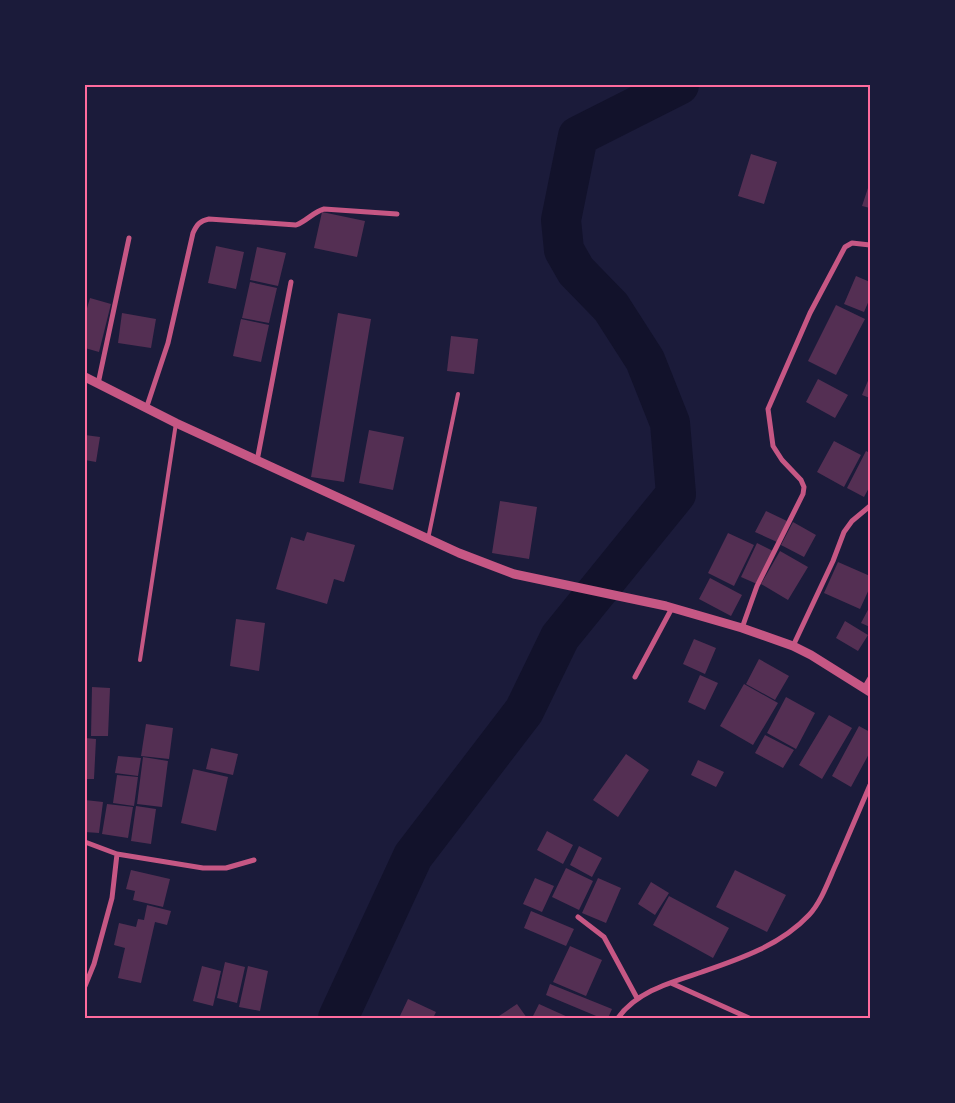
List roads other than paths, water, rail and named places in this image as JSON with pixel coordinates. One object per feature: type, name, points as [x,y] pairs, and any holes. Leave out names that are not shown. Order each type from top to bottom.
[{"type":"street","points":[[146,409],[168,344],[193,233],[197,224],[209,219],[296,225],[305,222],[315,212],[324,209],[397,214]]},
{"type":"street","points":[[98,384],[128,238]]},
{"type":"street","points":[[742,628],[757,586],[803,494],[804,487],[801,480],[782,460],[773,446],[768,409],[810,313],[845,247],[852,243],[870,245]]},
{"type":"street","points":[[257,462],[291,282]]},
{"type":"street","points":[[85,377],[176,424],[257,462],[428,539],[514,574],[669,607],[742,628],[793,646],[867,690],[870,678]]},
{"type":"street","points":[[793,646],[833,561],[844,532],[852,521],[870,506]]},
{"type":"street","points":[[635,677],[669,607]]},
{"type":"street","points":[[618,1018],[625,1008],[637,998],[670,983],[756,952],[785,934],[809,915],[824,891],[870,785]]},
{"type":"street","points":[[85,842],[117,854],[203,868],[226,868],[254,860]]},
{"type":"street","points":[[85,986],[94,964],[112,898],[117,854]]},
{"type":"street","points":[[578,917],[604,937],[637,998]]},
{"type":"street","points":[[670,983],[749,1018]]},
{"type":"lane","points":[[428,539],[458,394]]},
{"type":"lane","points":[[140,660],[176,424]]},
{"type":"waterway","points":[[338,1018],[413,856],[524,711],[560,637],[676,494],[670,423],[645,360],[611,307],[576,271],[564,250],[561,220],[578,136],[679,85]]}]
